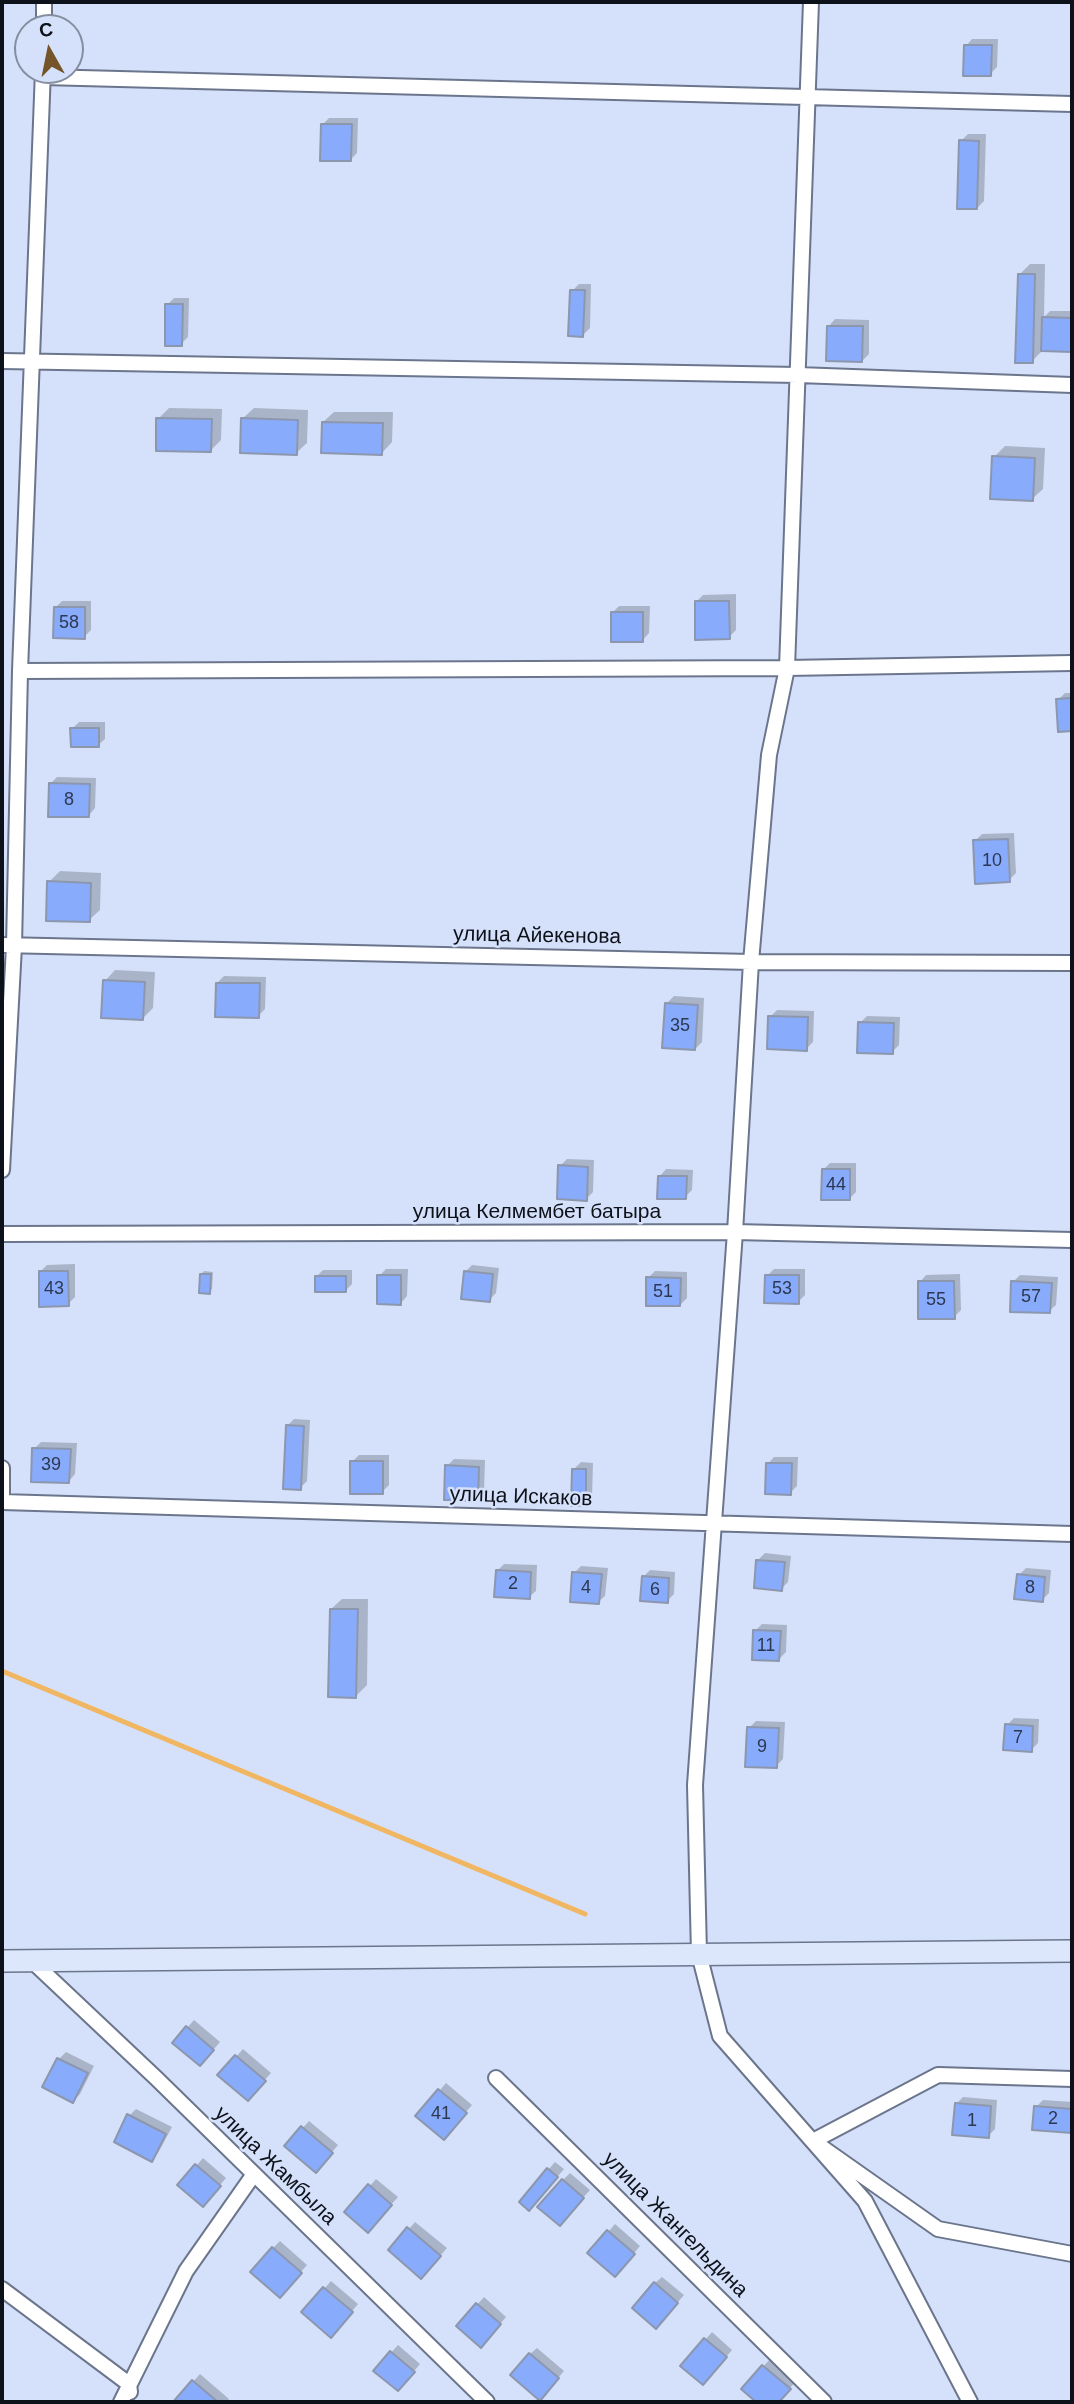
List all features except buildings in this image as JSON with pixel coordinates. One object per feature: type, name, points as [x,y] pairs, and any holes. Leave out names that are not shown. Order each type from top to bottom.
[{"type":"main road","points":[[2,1961],[1072,1951]]},
{"type":"street","points":[[811,2],[787,668],[769,755],[751,962],[736,1232],[695,1785],[699,1954],[720,2036],[865,2201],[970,2402]]},
{"type":"street","points":[[84,74],[1072,104]]},
{"type":"street","points":[[2,1170],[8,946],[43,84]]},
{"type":"street","points":[[2,361],[798,375],[1072,385]]},
{"type":"street","points":[[20,671],[787,668],[1072,663]]},
{"type":"street","name":"улица Айекенова","points":[[8,946],[751,962],[1072,963]]},
{"type":"street","name":"улица Келмембет батыра","points":[[2,1234],[736,1232],[1072,1240]]},
{"type":"street","name":"улица Искаков","points":[[2,1468],[2,1502],[1072,1534]]},
{"type":"street","name":"улица Жамбыла","points":[[33,1961],[487,2402]]},
{"type":"street","points":[[813,2141],[938,2075],[1072,2080]]},
{"type":"street","name":"улица Жангельдина","points":[[496,2078],[824,2402]]},
{"type":"street","points":[[813,2141],[938,2230],[1072,2254]]},
{"type":"street","points":[[121,2402],[186,2271],[254,2174]]},
{"type":"street","points":[[2,2289],[129,2384],[131,2402]]},
{"type":"waterway","points":[[2,1671],[585,1914]]}]
